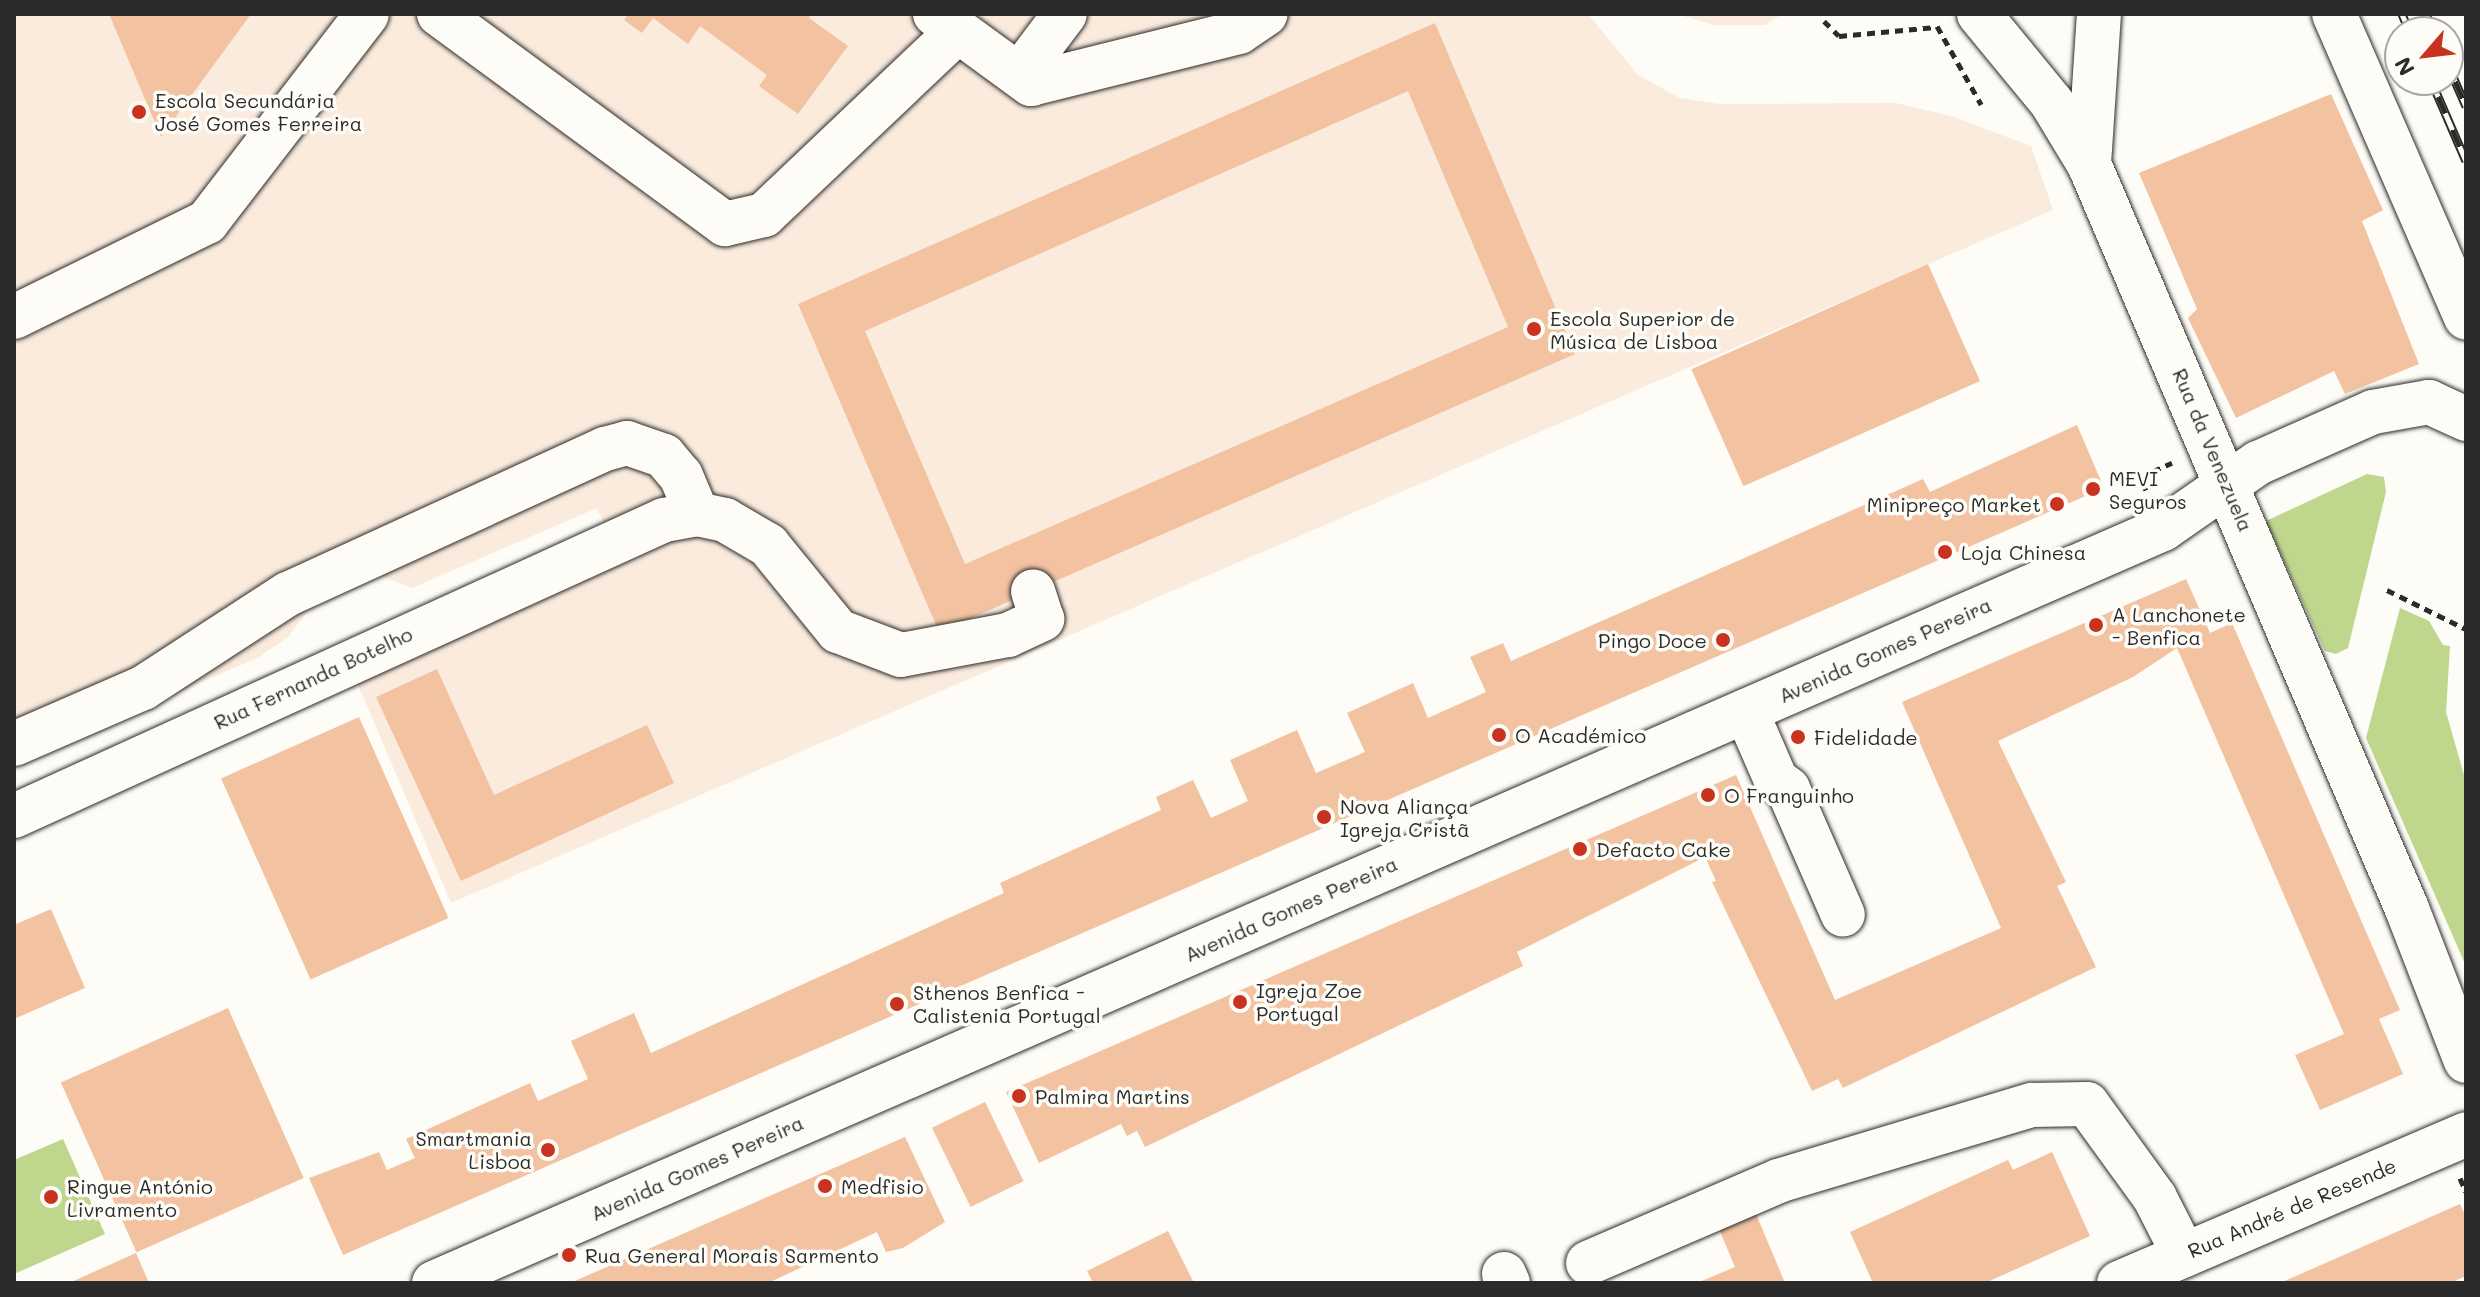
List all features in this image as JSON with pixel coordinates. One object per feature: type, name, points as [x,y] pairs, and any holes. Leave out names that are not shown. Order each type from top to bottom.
[{"type":"street","points":[[14,317],[207,222],[367,14]]},
{"type":"street","points":[[439,14],[725,224],[764,215],[947,22],[1031,84],[1239,32],[1266,14]]},
{"type":"street","points":[[1019,75],[1065,14]]},
{"type":"street","name":"Rua da Venezuela","points":[[1979,14],[2052,103],[2089,164],[2227,480],[2407,909],[2466,1061]]},
{"type":"street","points":[[2089,164],[2099,14]]},
{"type":"street","points":[[2334,14],[2466,318]]},
{"type":"street","name":"Avenida Gomes Pereira","points":[[434,1283],[2163,529],[2227,480],[2373,412],[2429,402],[2466,419]]},
{"type":"street","points":[[14,744],[154,682],[288,594],[605,449],[627,443],[664,456],[681,476],[697,514],[725,520],[768,545],[838,631],[901,655],[1008,635],[1042,619],[1033,591]]},
{"type":"street","name":"Rua Fernanda Botelho","points":[[14,816],[612,541],[697,514]]},
{"type":"street","points":[[1746,711],[1776,780],[1788,789],[1843,915]]},
{"type":"street","name":"Rua da Venezuela","points":[[2407,909],[2466,1007]]},
{"type":"street","points":[[1588,1263],[1778,1181],[2032,1105],[2087,1104],[2155,1198],[2184,1255]]},
{"type":"street","name":"Rua André de Resende","points":[[2123,1282],[2466,1134]]},
{"type":"path","points":[[1824,21],[1839,36],[1936,27]]},
{"type":"path","points":[[2387,590],[2466,629]]},
{"type":"shaded area","points":[[14,14],[1588,14],[1638,75],[1680,98],[1719,104],[1896,103],[1951,116],[2031,146],[2053,210],[451,903],[350,666],[612,541],[597,508],[412,588],[376,574],[314,602],[288,637],[259,657],[14,765]]},
{"type":"shaded area","points":[[1677,14],[1782,14],[1765,25],[1714,25]]},
{"type":"green space","points":[[2367,474],[2384,477],[2386,492],[2348,648],[2336,654],[2325,651],[2266,521]]},
{"type":"green space","points":[[2400,608],[2429,621],[2443,645],[2450,646],[2446,712],[2466,782],[2466,966],[2366,738]]},
{"type":"green space","name":"Ringue António Livramento","points":[[63,1139],[105,1234],[14,1274],[14,1160]]},
{"type":"building","points":[[109,14],[251,14],[161,137]]},
{"type":"building","points":[[629,14],[811,14],[809,18],[848,46],[798,114],[759,86],[767,75],[700,26],[688,44],[653,18],[642,33],[624,20]]},
{"type":"building","name":"Escola Superior de Música de Lisboa","points":[[1435,23],[1575,354],[939,632],[798,304]],"holes":[[[1408,91],[1508,327],[965,564],[865,331]]]},
{"type":"building","points":[[2331,94],[2383,210],[2362,221],[2419,364],[2345,394],[2334,371],[2236,418],[2188,318],[2197,309],[2139,173]]},
{"type":"building","points":[[1928,264],[1980,381],[1743,486],[1691,369]]},
{"type":"building","points":[[2077,425],[2104,488],[343,1255],[309,1178],[379,1152],[387,1170],[415,1158],[406,1139],[530,1083],[538,1101],[588,1079],[571,1041],[634,1013],[651,1053],[1004,893],[1000,883],[1161,810],[1156,797],[1193,780],[1211,818],[1248,801],[1230,760],[1297,730],[1316,773],[1365,752],[1347,713],[1413,683],[1428,718],[1486,692],[1470,657],[1503,643],[1511,661],[1923,479],[1930,492]]},
{"type":"building","points":[[2186,579],[2210,633],[2232,623],[2400,1010],[2379,1019],[2403,1074],[2320,1110],[2295,1055],[2344,1034],[2177,648],[2133,677],[1998,741],[2066,882],[2057,886],[2096,967],[1843,1088],[1838,1079],[1812,1091],[1712,882],[1716,881],[1705,857],[1517,952],[1523,966],[1145,1147],[1137,1131],[1127,1136],[1121,1124],[1039,1163],[1006,1092],[1736,775],[1835,1000],[2001,928],[1902,702]]},
{"type":"building","points":[[437,669],[494,795],[647,725],[674,783],[461,881],[376,697]]},
{"type":"building","points":[[359,717],[448,918],[311,979],[221,778]]},
{"type":"building","points":[[51,909],[85,988],[14,1019],[14,925]]},
{"type":"building","points":[[228,1008],[304,1178],[136,1252],[61,1082]]},
{"type":"building","points":[[985,1102],[1024,1181],[971,1207],[932,1128]]},
{"type":"building","points":[[905,1137],[945,1222],[903,1248],[886,1252],[877,1232],[768,1283],[570,1283]]},
{"type":"building","points":[[2052,1152],[2090,1236],[1985,1283],[1873,1283],[1850,1232],[2008,1160],[2013,1170]]},
{"type":"building","points":[[2460,1204],[2466,1217],[2466,1276],[2450,1283],[2280,1283]]},
{"type":"building","points":[[1756,1214],[1785,1283],[1697,1283],[1735,1267],[1719,1229]]},
{"type":"building","points":[[1168,1231],[1194,1283],[1093,1283],[1087,1271]]},
{"type":"building","points":[[136,1253],[149,1283],[69,1283]]},
{"type":"railway","points":[[2438,96],[2466,161]]},
{"type":"railway","points":[[2462,96],[2466,106]]},
{"type":"place","name":"Escola Secundária José Gomes Ferreira","points":[[139,112]]},
{"type":"place","name":"Escola Superior de Música de Lisboa","points":[[1534,329]]},
{"type":"place","name":"MEVI Seguros","points":[[2093,489]]},
{"type":"place","name":"Minipreço Market","points":[[2057,504]]},
{"type":"place","name":"Loja Chinesa","points":[[1945,552]]},
{"type":"place","name":"A Lanchonete - Benfica","points":[[2096,625]]},
{"type":"place","name":"Pingo Doce","points":[[1723,640]]},
{"type":"place","name":"O Académico","points":[[1499,735]]},
{"type":"place","name":"Fidelidade","points":[[1798,737]]},
{"type":"place","name":"O Franguinho","points":[[1708,795]]},
{"type":"place","name":"Nova Aliança Igreja Cristã","points":[[1324,817]]},
{"type":"place","name":"Defacto Cake","points":[[1580,849]]},
{"type":"place","name":"Igreja Zoe Portugal","points":[[1240,1002]]},
{"type":"place","name":"Sthenos Benfica - Calistenia Portugal","points":[[897,1004]]},
{"type":"place","name":"Palmira Martins","points":[[1019,1096]]},
{"type":"place","name":"Smartmania Lisboa","points":[[548,1150]]},
{"type":"place","name":"Medfisio","points":[[825,1186]]},
{"type":"place","name":"Ringue António Livramento","points":[[51,1197]]},
{"type":"place","name":"Rua General Morais Sarmento","points":[[569,1255]]}]
